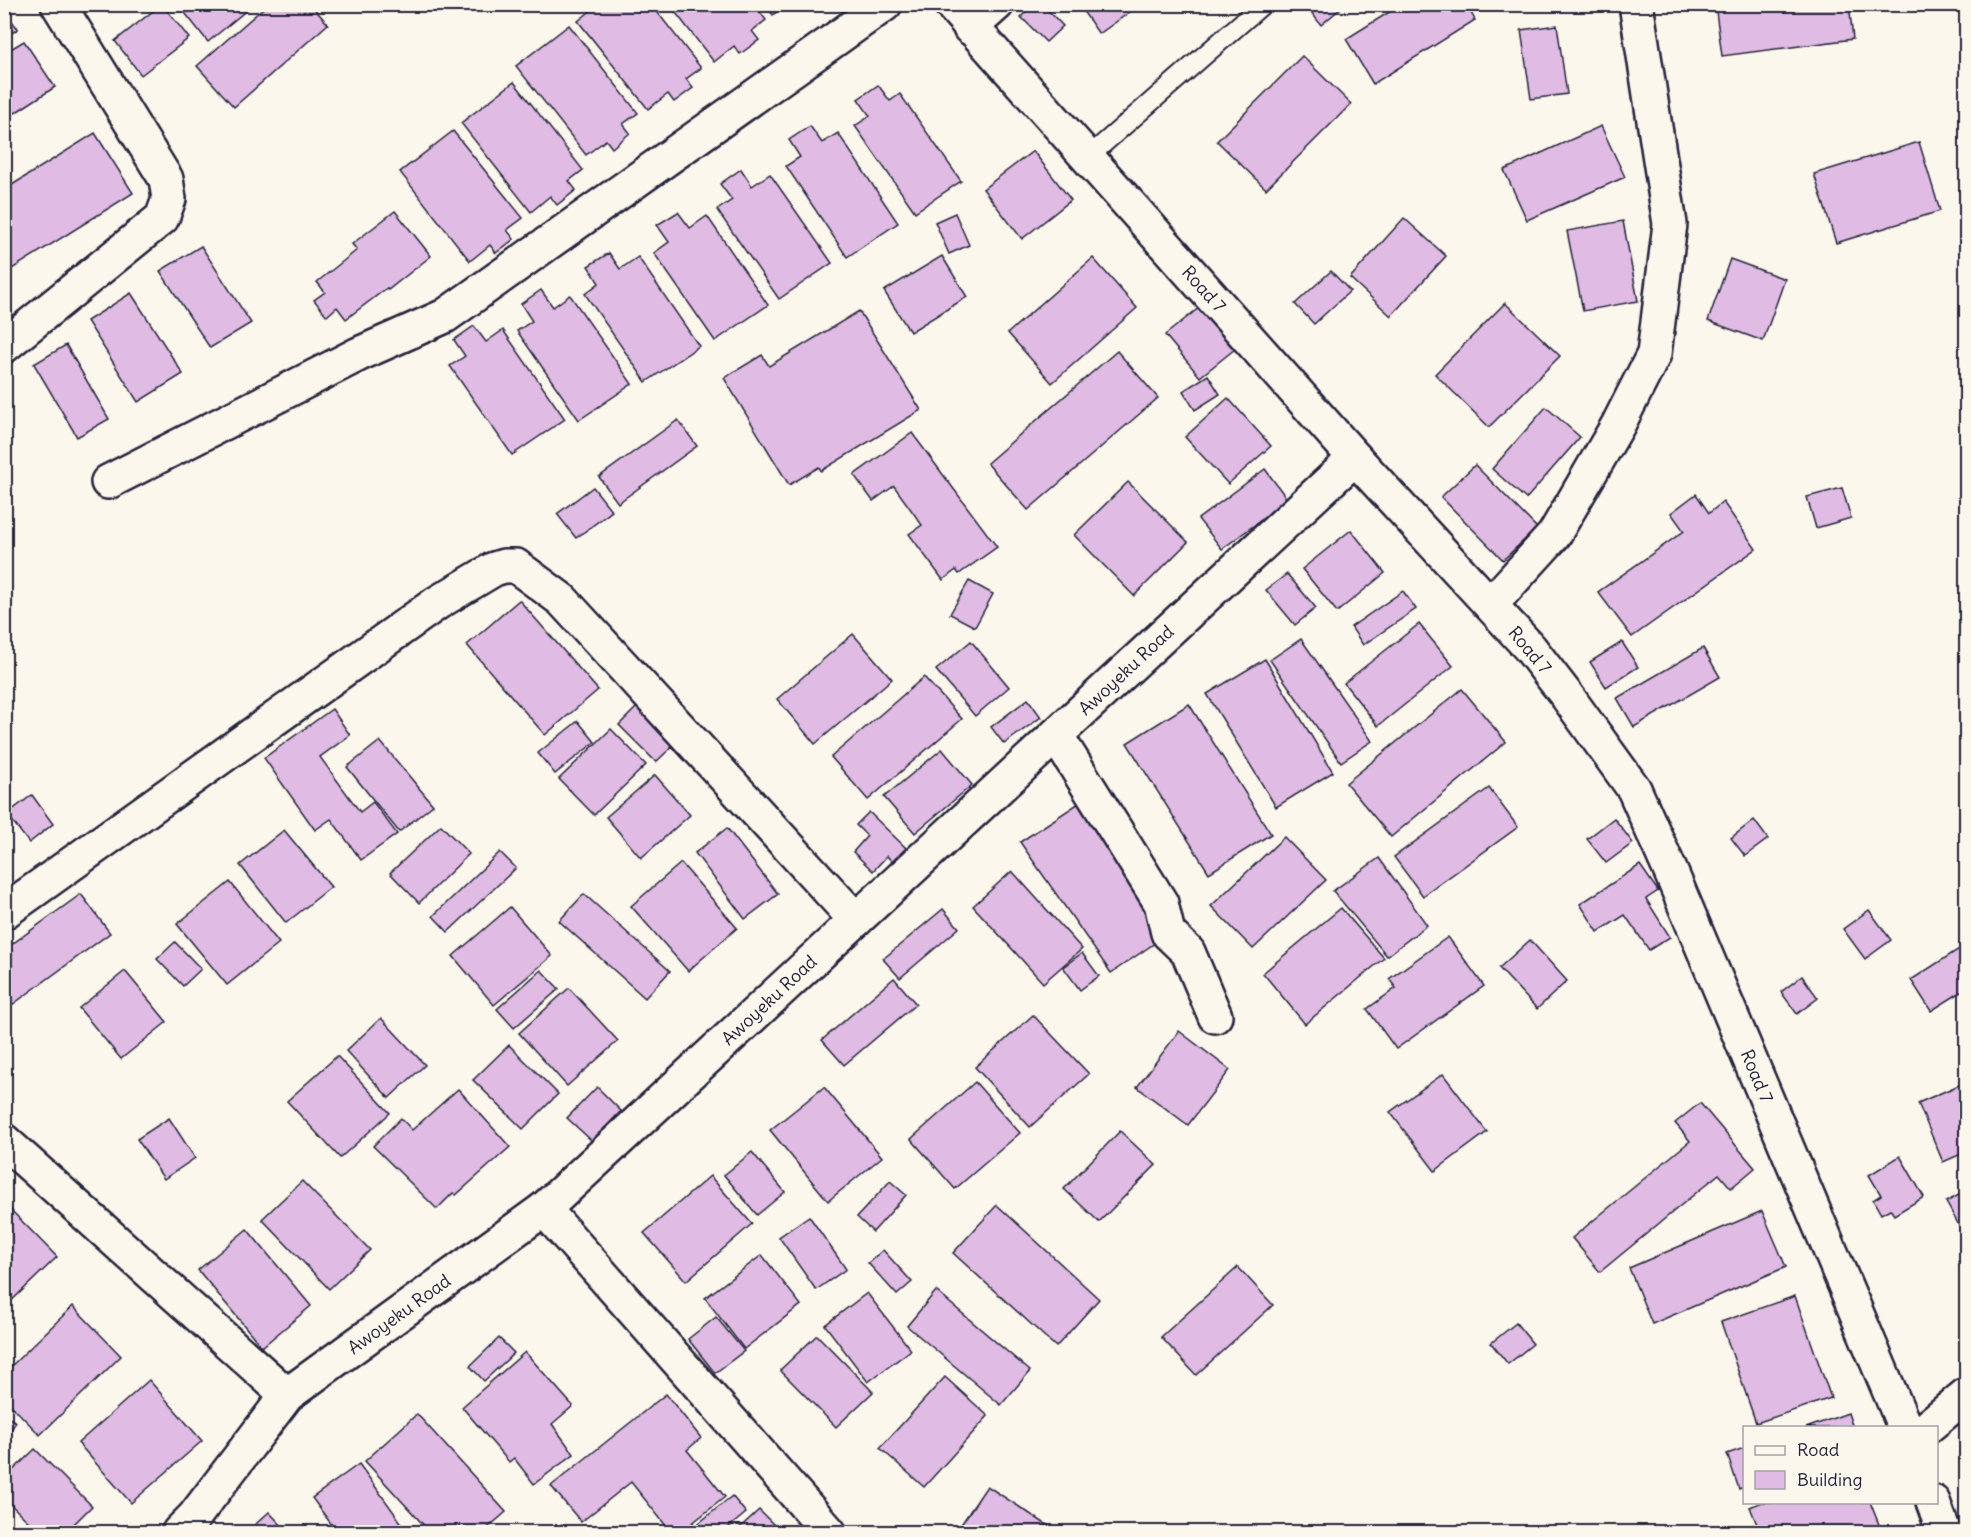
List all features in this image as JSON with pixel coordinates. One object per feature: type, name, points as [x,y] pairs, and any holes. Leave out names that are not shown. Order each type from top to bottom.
[{"type":"street","points":[[4,346],[162,218],[169,199],[165,179],[58,4]]},
{"type":"street","points":[[108,482],[359,354],[444,316],[885,4]]},
{"type":"street","points":[[961,16],[996,4]]},
{"type":"street","points":[[1491,604],[1554,535],[1618,425],[1654,354],[1670,224],[1636,4]]},
{"type":"street","name":"Road 7","points":[[961,16],[1355,458],[1530,648],[1568,696],[1634,789],[1904,1426]]},
{"type":"street","name":"Awoyeku Road","points":[[179,1533],[195,1516],[287,1395],[544,1209],[1355,458]]},
{"type":"street","points":[[4,912],[437,603],[494,569],[516,566],[562,600],[856,920]]},
{"type":"street","points":[[1056,735],[1161,903],[1168,933],[1188,952],[1215,1016]]},
{"type":"street","points":[[4,1141],[287,1395]]},
{"type":"street","points":[[544,1209],[829,1533]]},
{"type":"street","points":[[1928,1426],[1966,1395]]},
{"type":"street","points":[[1933,1504],[1944,1533]]},
{"type":"lane","points":[[1087,158],[1263,4]]},
{"type":"building","points":[[162,4],[189,38],[141,75],[115,41]]},
{"type":"building","points":[[178,4],[254,4],[208,42]]},
{"type":"building","points":[[268,4],[310,4],[328,24],[234,107],[197,66]]},
{"type":"building","points":[[599,4],[651,4],[701,68],[686,79],[693,88],[674,102],[668,94],[648,109],[578,21]]},
{"type":"building","points":[[669,4],[754,4],[766,20],[752,31],[759,40],[740,54],[734,46],[714,62]]},
{"type":"building","points":[[764,4],[786,4],[773,15]]},
{"type":"building","points":[[1033,4],[1042,4],[1063,26],[1046,42],[1021,17]]},
{"type":"building","points":[[1078,4],[1141,4],[1099,34]]},
{"type":"building","points":[[1305,4],[1339,4],[1341,8],[1321,25]]},
{"type":"building","points":[[1402,4],[1466,4],[1475,20],[1373,84],[1346,39]]},
{"type":"building","points":[[1715,4],[1849,4],[1853,39],[1722,56]]},
{"type":"building","points":[[4,10],[18,29],[4,38]]},
{"type":"building","points":[[569,25],[638,113],[623,124],[630,133],[612,148],[606,140],[586,155],[516,66]]},
{"type":"building","points":[[1557,25],[1567,94],[1531,99],[1521,30]]},
{"type":"building","points":[[24,41],[55,87],[4,120],[4,53]]},
{"type":"building","points":[[1302,56],[1351,104],[1266,189],[1217,141]]},
{"type":"building","points":[[514,82],[583,170],[569,181],[576,190],[557,205],[550,196],[531,212],[461,123]]},
{"type":"building","points":[[878,85],[890,101],[900,94],[961,181],[915,212],[855,126],[870,116],[858,99]]},
{"type":"building","points":[[810,126],[822,143],[838,133],[898,223],[847,257],[786,166],[800,157],[789,140]]},
{"type":"building","points":[[1601,126],[1625,177],[1527,220],[1504,170]]},
{"type":"building","points":[[453,131],[523,218],[507,230],[514,239],[496,253],[490,245],[470,261],[400,172]]},
{"type":"building","points":[[95,133],[133,193],[4,274],[4,190]]},
{"type":"building","points":[[1919,142],[1940,211],[1836,243],[1814,174]]},
{"type":"building","points":[[1033,151],[1071,200],[1022,239],[983,189]]},
{"type":"building","points":[[741,169],[752,186],[770,174],[832,263],[779,299],[717,210],[732,200],[720,184]]},
{"type":"building","points":[[395,211],[431,256],[346,319],[337,307],[327,316],[314,300],[325,292],[317,282],[357,250],[352,244]]},
{"type":"building","points":[[678,212],[690,228],[707,216],[768,305],[715,341],[654,253],[669,242],[657,225]]},
{"type":"building","points":[[955,213],[969,245],[949,254],[935,222]]},
{"type":"building","points":[[1404,218],[1446,256],[1391,316],[1350,278]]},
{"type":"building","points":[[1623,221],[1638,301],[1583,311],[1567,231]]},
{"type":"building","points":[[201,246],[251,323],[210,348],[160,271]]},
{"type":"building","points":[[609,253],[620,269],[638,257],[699,346],[646,382],[585,294],[599,283],[588,266]]},
{"type":"building","points":[[942,256],[967,297],[910,332],[884,291]]},
{"type":"building","points":[[1093,258],[1137,308],[1052,383],[1008,333]]},
{"type":"building","points":[[1730,259],[1785,279],[1763,341],[1708,321]]},
{"type":"building","points":[[1331,271],[1350,291],[1314,324],[1295,304]]},
{"type":"building","points":[[541,290],[553,307],[570,295],[632,384],[579,420],[517,331],[532,321],[521,304]]},
{"type":"building","points":[[131,293],[183,374],[138,402],[87,321]]},
{"type":"building","points":[[1505,303],[1560,356],[1489,427],[1435,374]]},
{"type":"building","points":[[1200,307],[1235,349],[1200,377],[1165,335]]},
{"type":"building","points":[[859,311],[921,410],[821,471],[819,467],[789,485],[724,378],[762,355],[769,366]]},
{"type":"building","points":[[474,326],[486,342],[503,330],[565,419],[512,455],[450,366],[465,356],[454,340]]},
{"type":"building","points":[[66,345],[109,419],[77,437],[34,364]]},
{"type":"building","points":[[1117,351],[1158,398],[1028,510],[987,463]]},
{"type":"building","points":[[1208,375],[1220,394],[1195,410],[1183,391]]},
{"type":"building","points":[[1228,398],[1271,446],[1228,484],[1185,437]]},
{"type":"building","points":[[1546,407],[1580,437],[1526,499],[1492,469]]},
{"type":"building","points":[[678,420],[697,446],[618,503],[599,477]]},
{"type":"building","points":[[912,433],[997,547],[959,574],[956,570],[943,580],[909,534],[922,525],[894,486],[873,501],[854,475]]},
{"type":"building","points":[[1475,465],[1537,528],[1503,560],[1441,497]]},
{"type":"building","points":[[1265,469],[1288,500],[1222,549],[1198,519]]},
{"type":"building","points":[[1128,482],[1188,542],[1134,596],[1074,535]]},
{"type":"building","points":[[593,487],[612,511],[576,538],[557,514]]},
{"type":"building","points":[[1842,488],[1851,518],[1816,528],[1807,497]]},
{"type":"building","points":[[1696,494],[1709,513],[1723,502],[1756,549],[1632,637],[1598,592],[1684,531],[1671,513]]},
{"type":"building","points":[[1351,530],[1385,573],[1337,612],[1302,569]]},
{"type":"building","points":[[1287,574],[1316,608],[1295,625],[1266,590]]},
{"type":"building","points":[[969,581],[993,594],[975,627],[950,614]]},
{"type":"building","points":[[1403,591],[1416,609],[1363,645],[1351,627]]},
{"type":"building","points":[[519,600],[598,690],[545,735],[467,645]]},
{"type":"building","points":[[1419,624],[1453,666],[1378,726],[1344,683]]},
{"type":"building","points":[[853,634],[892,679],[815,744],[777,699]]},
{"type":"building","points":[[1301,639],[1372,741],[1341,762],[1270,660]]},
{"type":"building","points":[[971,641],[1009,687],[975,716],[936,670]]},
{"type":"building","points":[[1622,642],[1638,667],[1606,687],[1590,662]]},
{"type":"building","points":[[1703,648],[1720,677],[1634,727],[1617,698]]},
{"type":"building","points":[[1265,659],[1333,772],[1276,807],[1207,694]]},
{"type":"building","points":[[924,677],[962,719],[868,800],[831,757]]},
{"type":"building","points":[[1462,689],[1506,742],[1391,837],[1346,783]]},
{"type":"building","points":[[1028,699],[1041,717],[1004,744],[991,727]]},
{"type":"building","points":[[1189,704],[1271,834],[1209,873],[1127,743]]},
{"type":"building","points":[[638,706],[676,743],[656,762],[619,725]]},
{"type":"building","points":[[332,709],[350,735],[320,757],[360,812],[373,802],[397,834],[361,860],[331,819],[315,830],[264,758]]},
{"type":"building","points":[[578,721],[595,742],[555,774],[538,753]]},
{"type":"building","points":[[611,729],[646,765],[594,815],[559,779]]},
{"type":"building","points":[[380,741],[433,805],[399,832],[347,767]]},
{"type":"building","points":[[942,749],[972,785],[915,833],[884,797]]},
{"type":"building","points":[[655,775],[690,815],[641,858],[606,817]]},
{"type":"building","points":[[1489,788],[1518,827],[1423,896],[1394,857]]},
{"type":"building","points":[[32,795],[53,824],[29,843],[7,814]]},
{"type":"building","points":[[1091,795],[1161,937],[1111,973],[1020,842]]},
{"type":"building","points":[[869,812],[906,848],[892,862],[887,856],[873,871],[853,852],[867,836],[856,825]]},
{"type":"building","points":[[1614,818],[1633,843],[1606,863],[1587,839]]},
{"type":"building","points":[[1754,820],[1768,839],[1745,856],[1731,838]]},
{"type":"building","points":[[441,825],[469,854],[419,903],[390,873]]},
{"type":"building","points":[[727,828],[778,894],[745,919],[695,853]]},
{"type":"building","points":[[284,830],[331,887],[286,923],[240,865]]},
{"type":"building","points":[[1284,837],[1326,880],[1253,949],[1211,906]]},
{"type":"building","points":[[500,852],[516,868],[448,932],[433,916]]},
{"type":"building","points":[[1379,858],[1427,925],[1387,956],[1333,891]]},
{"type":"building","points":[[681,863],[737,928],[688,971],[631,906]]},
{"type":"building","points":[[1640,865],[1658,891],[1646,899],[1670,937],[1649,950],[1625,915],[1598,932],[1580,904]]},
{"type":"building","points":[[1012,871],[1082,949],[1043,983],[973,906]]},
{"type":"building","points":[[230,882],[279,943],[227,985],[177,924]]},
{"type":"building","points":[[81,894],[110,933],[12,1005],[4,994],[4,950]]},
{"type":"building","points":[[584,894],[670,971],[645,998],[559,921]]},
{"type":"building","points":[[510,907],[552,956],[494,1005],[453,956]]},
{"type":"building","points":[[1341,908],[1384,958],[1305,1024],[1263,973]]},
{"type":"building","points":[[943,909],[959,928],[900,978],[883,959]]},
{"type":"building","points":[[1869,910],[1891,940],[1865,959],[1843,929]]},
{"type":"building","points":[[1448,937],[1484,986],[1396,1049],[1367,1009],[1396,988],[1389,979]]},
{"type":"building","points":[[1530,940],[1567,981],[1537,1009],[1499,968]]},
{"type":"building","points":[[175,942],[201,969],[183,986],[157,959]]},
{"type":"building","points":[[1959,949],[1966,961],[1966,989],[1931,1011],[1911,980]]},
{"type":"building","points":[[1082,953],[1099,976],[1080,990],[1063,967]]},
{"type":"building","points":[[541,970],[559,989],[514,1028],[497,1009]]},
{"type":"building","points":[[125,971],[167,1022],[121,1059],[79,1008]]},
{"type":"building","points":[[1802,976],[1818,998],[1797,1014],[1781,992]]},
{"type":"building","points":[[894,978],[916,1004],[844,1065],[822,1040]]},
{"type":"building","points":[[569,988],[618,1041],[567,1086],[519,1033]]},
{"type":"building","points":[[1033,1015],[1089,1074],[1030,1127],[975,1067]]},
{"type":"building","points":[[381,1018],[425,1065],[389,1098],[346,1051]]},
{"type":"building","points":[[1179,1031],[1230,1070],[1188,1125],[1137,1087]]},
{"type":"building","points":[[509,1045],[558,1094],[523,1129],[473,1080]]},
{"type":"building","points":[[337,1056],[390,1113],[340,1158],[287,1101]]},
{"type":"building","points":[[1443,1074],[1487,1132],[1435,1171],[1390,1112]]},
{"type":"building","points":[[975,1082],[1020,1133],[955,1189],[911,1139]]},
{"type":"building","points":[[1966,1082],[1966,1152],[1943,1162],[1918,1103]]},
{"type":"building","points":[[597,1087],[621,1111],[592,1141],[567,1118]]},
{"type":"building","points":[[824,1087],[882,1157],[828,1201],[770,1130]]},
{"type":"building","points":[[458,1089],[510,1147],[456,1195],[453,1193],[437,1209],[373,1146],[401,1118],[412,1130]]},
{"type":"building","points":[[1700,1103],[1755,1168],[1731,1188],[1719,1174],[1600,1272],[1572,1238],[1690,1141],[1675,1123]]},
{"type":"building","points":[[169,1118],[195,1158],[164,1179],[137,1139]]},
{"type":"building","points":[[1120,1131],[1156,1165],[1099,1222],[1064,1189]]},
{"type":"building","points":[[752,1152],[785,1192],[757,1215],[724,1175]]},
{"type":"building","points":[[1900,1156],[1924,1197],[1894,1215],[1890,1209],[1881,1214],[1873,1200],[1881,1195],[1869,1175]]},
{"type":"building","points":[[710,1176],[752,1224],[686,1281],[644,1233]]},
{"type":"building","points":[[302,1181],[370,1250],[329,1289],[262,1219]]},
{"type":"building","points":[[890,1181],[906,1195],[873,1232],[857,1217]]},
{"type":"building","points":[[1966,1191],[1966,1238],[1946,1202]]},
{"type":"building","points":[[997,1205],[1099,1299],[1056,1347],[953,1253]]},
{"type":"building","points":[[7,1206],[57,1257],[4,1308],[4,1208]]},
{"type":"building","points":[[1762,1211],[1786,1267],[1652,1324],[1629,1268]]},
{"type":"building","points":[[809,1216],[846,1269],[816,1290],[779,1237]]},
{"type":"building","points":[[247,1229],[311,1306],[262,1347],[198,1270]]},
{"type":"building","points":[[883,1250],[912,1282],[897,1295],[868,1263]]},
{"type":"building","points":[[762,1255],[801,1305],[744,1349],[705,1298]]},
{"type":"building","points":[[1238,1267],[1273,1305],[1196,1375],[1161,1337]]},
{"type":"building","points":[[936,1291],[1030,1371],[1001,1405],[907,1326]]},
{"type":"building","points":[[867,1293],[911,1350],[868,1382],[825,1325]]},
{"type":"building","points":[[1795,1296],[1831,1398],[1756,1423],[1721,1322]]},
{"type":"building","points":[[73,1306],[121,1356],[40,1435],[4,1398],[4,1373]]},
{"type":"building","points":[[716,1317],[744,1351],[715,1373],[688,1339]]},
{"type":"building","points":[[1516,1323],[1533,1344],[1508,1364],[1491,1343]]},
{"type":"building","points":[[817,1335],[873,1392],[836,1427],[780,1370]]},
{"type":"building","points":[[499,1338],[514,1353],[484,1381],[470,1366]]},
{"type":"building","points":[[525,1352],[573,1406],[552,1424],[574,1454],[534,1484],[514,1458],[509,1462],[462,1407]]},
{"type":"building","points":[[945,1377],[988,1416],[924,1487],[880,1448]]},
{"type":"building","points":[[149,1380],[202,1441],[131,1503],[78,1443]]},
{"type":"building","points":[[666,1394],[701,1438],[687,1450],[725,1497],[681,1532],[671,1532],[631,1482],[581,1522],[551,1486]]},
{"type":"building","points":[[1848,1413],[1852,1426],[1812,1426]]},
{"type":"building","points":[[417,1414],[506,1512],[483,1532],[430,1532],[365,1461]]},
{"type":"building","points":[[4,1415],[16,1422],[4,1440]]},
{"type":"building","points":[[1743,1448],[1743,1487],[1739,1489],[1727,1454]]},
{"type":"building","points":[[35,1449],[92,1506],[66,1532],[39,1532],[4,1498],[4,1479]]},
{"type":"building","points":[[359,1464],[403,1525],[392,1532],[337,1532],[312,1498]]},
{"type":"building","points":[[987,1486],[1058,1532],[956,1532]]},
{"type":"building","points":[[732,1496],[746,1513],[723,1532],[688,1532]]},
{"type":"building","points":[[1757,1504],[1871,1504],[1882,1532],[1760,1532],[1750,1507]]},
{"type":"building","points":[[759,1510],[781,1532],[735,1532]]},
{"type":"building","points":[[269,1512],[288,1532],[247,1532]]}]
